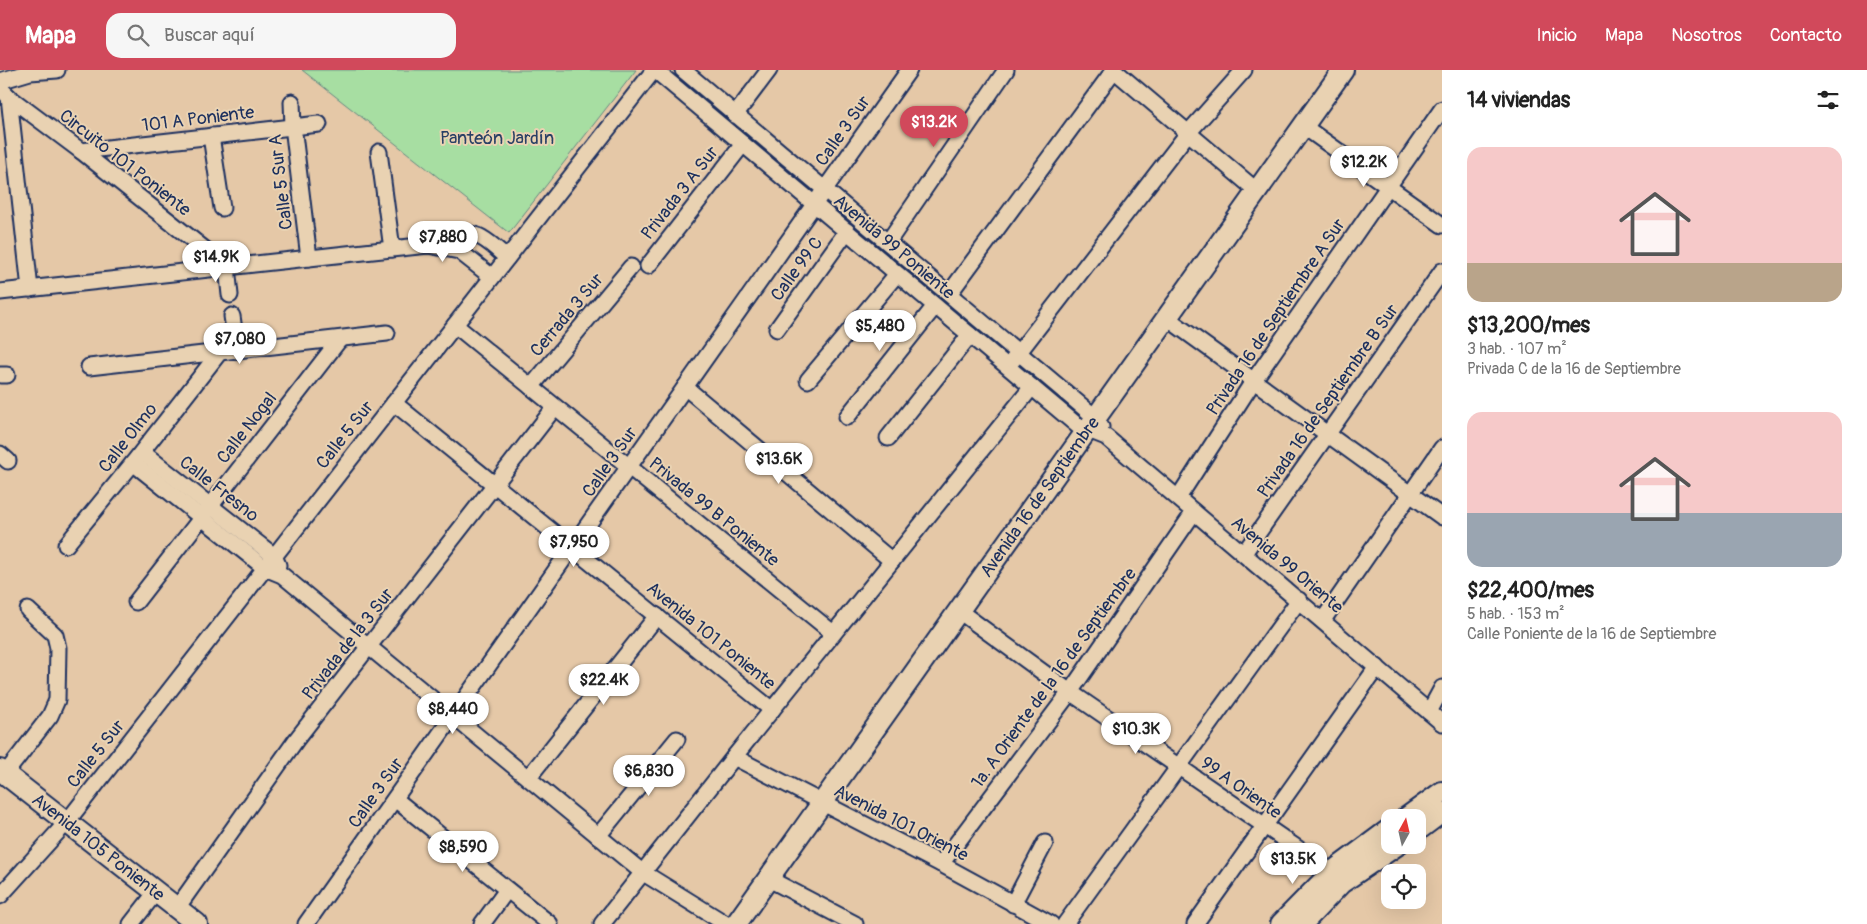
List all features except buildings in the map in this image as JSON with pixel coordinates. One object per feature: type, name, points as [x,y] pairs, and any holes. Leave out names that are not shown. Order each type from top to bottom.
[{"type":"main road","name":"Avenida 16 de Septiembre","points":[[736,924],[959,611],[1097,428],[1167,318],[1343,70]]},
{"type":"main road","name":"Avenida 105 Poniente","points":[[2,772],[197,924]]},
{"type":"main road","points":[[1418,809],[1442,792]]},
{"type":"main road","points":[[1426,824],[1442,812]]},
{"type":"main road","points":[[1281,924],[1332,872],[1381,836]]},
{"type":"main road","points":[[1302,924],[1342,883],[1384,854]]},
{"type":"street","points":[[0,81],[30,71],[57,70]]},
{"type":"street","name":"Avenida 99 Poniente","points":[[655,70],[1078,426],[1097,428]]},
{"type":"street","name":"Calle 5 Sur","points":[[66,823],[655,70]]},
{"type":"street","name":"Avenida 99 Poniente","points":[[682,70],[1018,353],[1097,428]]},
{"type":"street","points":[[735,114],[769,70]]},
{"type":"street","name":"Calle 3 Sur","points":[[306,924],[909,70]]},
{"type":"street","points":[[888,242],[1006,70]]},
{"type":"street","points":[[949,294],[1114,70],[1257,191]]},
{"type":"street","points":[[1008,367],[1188,133],[1244,70]]},
{"type":"street","points":[[4,93],[30,289]]},
{"type":"street","name":"Circuito 101 Poniente","points":[[4,93],[228,267]]},
{"type":"street","name":"Calle 5 Sur A","points":[[292,102],[293,126],[309,258]]},
{"type":"street","name":"Privada 16 de Septiembre A Sur","points":[[1178,498],[1254,380],[1442,109]]},
{"type":"street","name":"101 A Poniente","points":[[81,152],[319,124]]},
{"type":"street","points":[[1303,126],[1442,225]]},
{"type":"street","points":[[212,136],[222,208]]},
{"type":"street","name":"Privada 3 A Sur","points":[[648,266],[743,144]]},
{"type":"street","points":[[379,152],[392,249]]},
{"type":"street","name":"Calle 99 C","points":[[777,329],[847,232]]},
{"type":"street","points":[[428,245],[441,238],[470,234],[481,237],[508,258]]},
{"type":"street","points":[[0,292],[428,245],[459,252],[492,277]]},
{"type":"street","points":[[228,267],[230,296]]},
{"type":"street","name":"Cerrada 3 Sur","points":[[531,387],[631,267]]},
{"type":"street","name":"Privada 16 de Septiembre B Sur","points":[[1244,553],[1442,271]]},
{"type":"street","points":[[808,380],[897,274]]},
{"type":"street","points":[[847,417],[935,306]]},
{"type":"street","points":[[232,316],[237,351]]},
{"type":"street","points":[[1167,318],[1442,517]]},
{"type":"street","name":"Privada 99 B Poniente","points":[[455,325],[833,633]]},
{"type":"street","points":[[89,367],[387,333]]},
{"type":"street","points":[[888,438],[970,335]]},
{"type":"street","name":"Calle Nogal","points":[[136,602],[340,339]]},
{"type":"street","name":"Calle Olmo","points":[[66,545],[219,353]]},
{"type":"street","points":[[685,387],[892,561]]},
{"type":"street","points":[[602,924],[833,633],[1032,387]]},
{"type":"street","name":"Avenida 101 Poniente","points":[[394,403],[772,710]]},
{"type":"street","name":"Privada de la 3 Sur","points":[[176,908],[296,740],[555,407]]},
{"type":"street","name":"Avenida 99 Oriente","points":[[1097,428],[1442,723]]},
{"type":"street","points":[[1323,620],[1409,493],[1442,448]]},
{"type":"street","name":"Calle Fresno","points":[[137,457],[270,562]]},
{"type":"street","name":"1a. A Oriente de la 16 de Septiembre","points":[[941,864],[1070,692],[1194,512]]},
{"type":"street","points":[[270,562],[282,576],[642,872],[726,924]]},
{"type":"street","points":[[1065,924],[1299,600]]},
{"type":"street","points":[[2,772],[50,716],[57,700],[58,648],[55,636],[28,610]]},
{"type":"street","name":"99 A Oriente","points":[[959,611],[1070,692],[1332,872]]},
{"type":"street","points":[[528,778],[656,616]]},
{"type":"street","points":[[1195,924],[1377,667]]},
{"type":"street","points":[[1429,712],[1442,688]]},
{"type":"street","points":[[598,836],[678,739]]},
{"type":"street","name":"Avenida 101 Oriente","points":[[734,757],[941,864],[1051,924]]},
{"type":"street","points":[[395,798],[550,924]]},
{"type":"street","points":[[0,896],[66,823]]},
{"type":"street","points":[[1013,904],[1046,843]]},
{"type":"street","points":[[769,879],[854,924]]},
{"type":"street","points":[[482,924],[507,890]]},
{"type":"street","points":[[131,924],[156,892]]},
{"type":"green space","name":"Panteón Jardín","points":[[302,70],[636,70],[509,233]]}]
